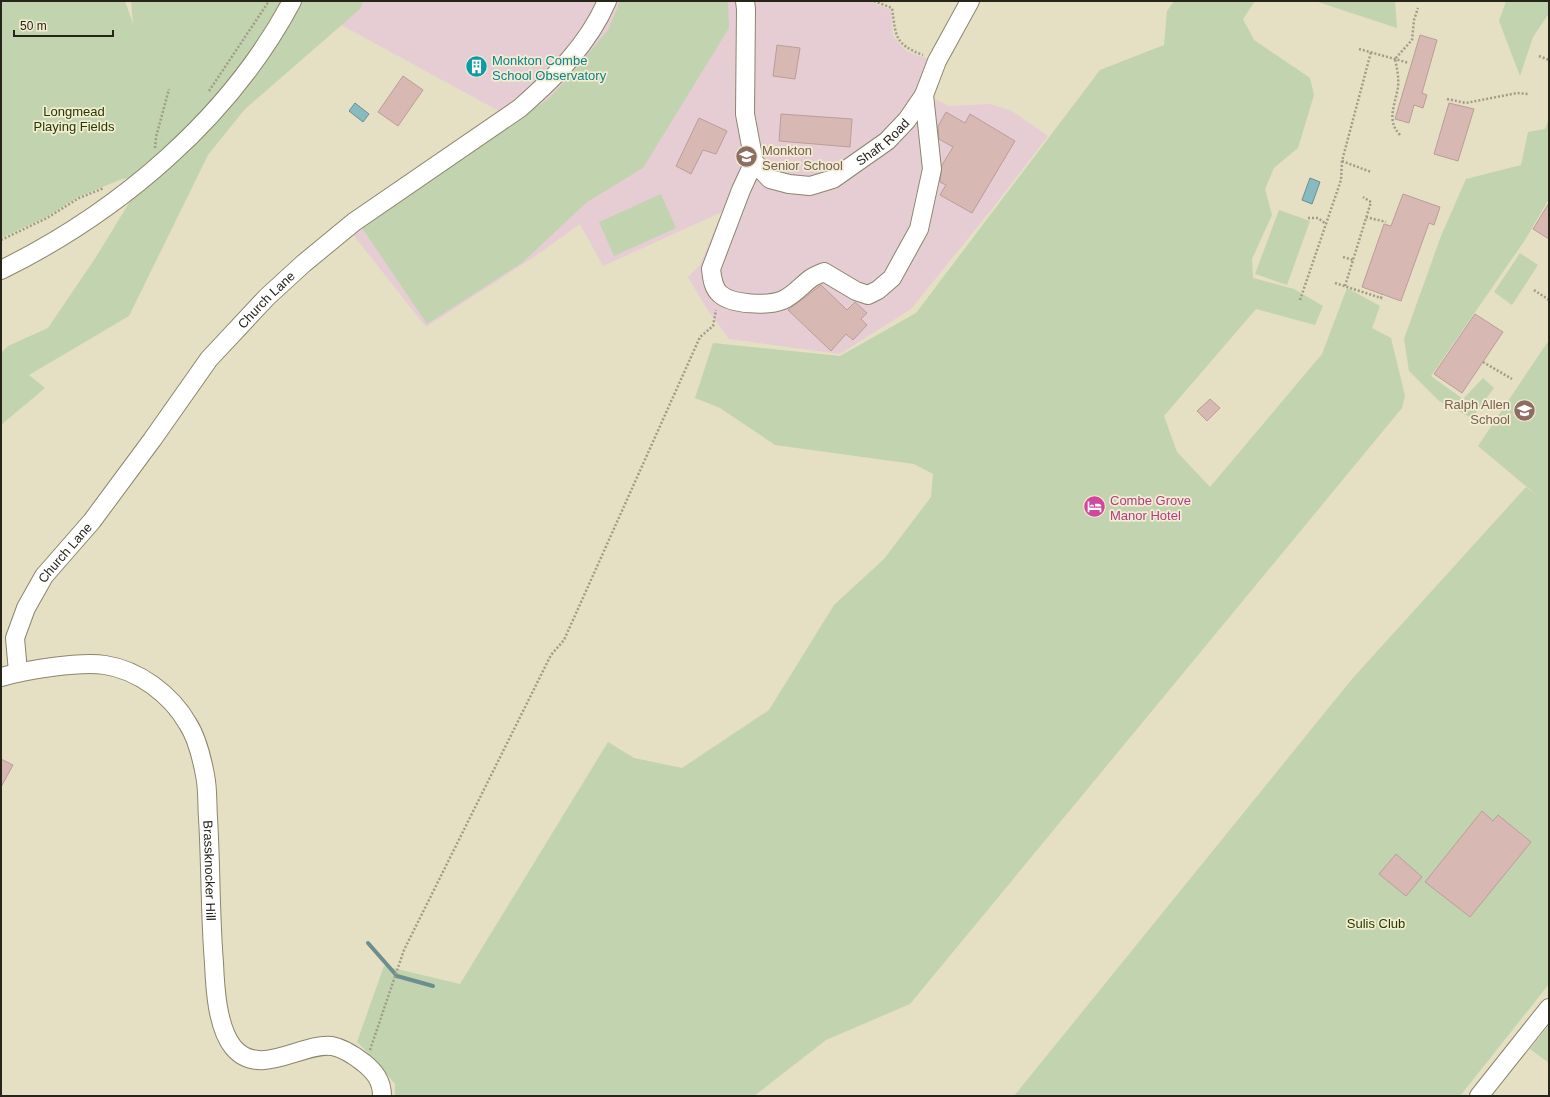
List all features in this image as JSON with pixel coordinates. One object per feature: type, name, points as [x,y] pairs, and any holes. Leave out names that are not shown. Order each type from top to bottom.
[{"type":"street","points":[[1,270],[40,251],[85,222],[122,196],[156,166],[205,120],[242,78],[277,28],[292,1]]},
{"type":"street","name":"Church Lane","points":[[10,675],[15,638],[26,608],[44,576],[92,521],[152,440],[209,359],[267,297],[303,264],[354,222],[514,112],[543,88],[584,43],[600,18],[607,1]]},
{"type":"street","points":[[745,1],[745,114],[754,162],[741,190],[711,269],[712,280],[720,294],[740,302],[768,304],[782,300],[795,293],[811,278],[824,272],[856,291],[868,294],[878,290],[892,278],[919,229],[932,169],[924,95]]},
{"type":"street","name":"Shaft Road","points":[[754,162],[770,179],[789,184],[810,186],[833,179],[887,141],[907,120],[924,95],[937,60],[970,1]]},
{"type":"street","name":"Brassknocker Hill","points":[[10,675],[72,666],[104,665],[129,671],[155,687],[174,705],[189,724],[197,743],[205,776],[216,992],[225,1031],[230,1042],[233,1047],[243,1055],[261,1061],[281,1058],[314,1047],[333,1046],[352,1054],[366,1064],[378,1077],[382,1096]]},
{"type":"street","points":[[1479,1096],[1549,1008]]},
{"type":"path","points":[[207,94],[269,1]]},
{"type":"path","points":[[874,1],[892,8],[896,36],[909,49],[937,60]]},
{"type":"path","points":[[1395,59],[1412,40],[1414,20],[1418,8]]},
{"type":"path","points":[[1359,49],[1409,63]]},
{"type":"path","points":[[1300,300],[1341,180],[1342,161],[1371,52]]},
{"type":"path","points":[[1539,56],[1549,60]]},
{"type":"path","points":[[1395,59],[1398,73],[1398,87],[1391,120],[1395,130],[1400,135]]},
{"type":"path","points":[[161,145],[155,150],[156,137],[169,89]]},
{"type":"path","points":[[1447,99],[1466,103],[1517,93],[1528,94]]},
{"type":"path","points":[[1342,161],[1371,172]]},
{"type":"path","points":[[1,240],[47,218],[79,198],[109,186]]},
{"type":"path","points":[[1345,286],[1371,202],[1363,197]]},
{"type":"path","points":[[1366,217],[1386,222]]},
{"type":"path","points":[[1308,218],[1318,218],[1326,224]]},
{"type":"path","points":[[1343,257],[1353,260]]},
{"type":"path","points":[[1336,283],[1381,298],[1382,294]]},
{"type":"path","points":[[1534,290],[1549,300]]},
{"type":"path","points":[[366,1064],[404,950],[551,655],[564,640],[700,337],[713,326],[720,294]]},
{"type":"path","points":[[1483,362],[1512,379]]},
{"type":"shaded area","name":"Monkton Senior School","points":[[316,1],[868,1],[891,10],[893,36],[906,51],[931,60],[921,92],[949,106],[990,104],[1012,111],[1048,136],[992,209],[911,309],[840,354],[729,339],[707,309],[688,277],[700,265],[722,212],[603,266],[580,224],[534,257],[426,327],[351,232],[511,125],[497,110],[312,9]]},
{"type":"green space","name":"Longmead Playing Fields","points":[[1,1],[125,1],[133,24],[131,1],[363,1],[360,9],[245,109],[208,155],[129,316],[29,375],[45,388],[1,425],[1,353],[8,346],[48,328],[96,257],[134,195],[147,179],[145,162],[142,176],[122,179],[78,197],[46,217],[1,238]]},
{"type":"green space","points":[[620,1],[728,1],[729,28],[643,168],[587,202],[523,262],[427,324],[362,228],[431,178],[547,100],[567,79],[608,30]]},
{"type":"green space","points":[[1174,1],[1255,1],[1243,19],[1254,40],[1310,78],[1314,95],[1298,148],[1274,168],[1265,189],[1272,215],[1252,259],[1253,278],[1294,289],[1323,306],[1315,325],[1256,309],[1164,416],[1177,452],[1210,487],[1322,354],[1347,288],[1380,306],[1372,328],[1391,338],[1405,396],[1402,408],[910,1004],[826,1040],[754,1096],[395,1096],[395,1084],[374,1059],[357,1042],[384,966],[460,984],[608,742],[634,758],[682,768],[769,710],[834,605],[884,559],[931,497],[933,474],[914,464],[775,445],[720,408],[695,398],[713,343],[840,356],[916,313],[1100,70],[1164,45],[1167,11]]},
{"type":"green space","points":[[1315,1],[1395,1],[1397,28]]},
{"type":"green space","points":[[1506,1],[1549,1],[1549,13],[1533,37],[1520,76],[1499,21]]},
{"type":"green space","points":[[1549,118],[1549,199],[1525,240],[1431,376],[1463,399],[1483,378],[1494,388],[1472,418],[1439,401],[1409,371],[1404,339],[1441,236],[1466,179],[1521,165],[1528,132],[1545,129]]},
{"type":"green space","points":[[661,194],[676,228],[614,256],[599,222]]},
{"type":"green space","points":[[1279,210],[1310,221],[1287,285],[1255,274]]},
{"type":"green space","points":[[1520,253],[1538,265],[1512,305],[1494,292]]},
{"type":"green space","name":"Sulis Club","points":[[1549,340],[1549,984],[1460,1096],[1014,1096],[1352,679],[1526,487],[1540,498],[1478,446]]},
{"type":"green space","points":[[1549,1025],[1549,1063],[1530,1049]]},
{"type":"water","points":[[355,103],[369,114],[363,122],[349,111]]},
{"type":"water","points":[[1310,178],[1320,182],[1312,204],[1302,200]]},
{"type":"building","points":[[1420,35],[1437,40],[1422,93],[1427,95],[1423,108],[1414,105],[1409,123],[1395,119]]},
{"type":"building","points":[[777,45],[800,48],[795,79],[773,76]]},
{"type":"building","points":[[474,61],[479,62],[481,66],[480,73],[472,72],[470,68],[471,63]]},
{"type":"building","points":[[403,76],[423,90],[398,126],[378,112]]},
{"type":"building","points":[[1449,103],[1474,109],[1458,161],[1434,154]]},
{"type":"building","points":[[946,112],[965,123],[970,114],[1015,141],[972,213],[940,195],[946,185],[940,182],[942,165],[953,147],[939,139],[938,126]]},
{"type":"building","points":[[781,114],[852,119],[850,147],[779,141]]},
{"type":"building","points":[[699,118],[727,131],[716,154],[703,150],[691,174],[676,166]]},
{"type":"building","points":[[1403,194],[1440,207],[1434,225],[1429,223],[1401,301],[1362,287],[1384,224],[1391,226]]},
{"type":"building","points":[[1549,203],[1549,239],[1533,229]]},
{"type":"building","points":[[821,285],[847,310],[855,302],[867,313],[861,319],[867,325],[853,340],[846,334],[831,351],[788,310]]},
{"type":"building","points":[[1475,314],[1503,332],[1462,393],[1434,374]]},
{"type":"building","points":[[1210,399],[1220,408],[1207,421],[1197,411]]},
{"type":"building","points":[[1,759],[13,765],[1,787]]},
{"type":"building","points":[[1482,811],[1493,821],[1498,815],[1531,842],[1470,917],[1425,882]]},
{"type":"building","points":[[1396,854],[1422,877],[1406,896],[1379,874]]},
{"type":"waterway","points":[[368,943],[397,976],[433,986]]},
{"type":"place","name":"Monkton Combe School Observatory","points":[[476,67]]},
{"type":"place","name":"Monkton Senior School","points":[[747,157]]},
{"type":"place","name":"Ralph Allen School","points":[[1525,411]]},
{"type":"place","name":"Combe Grove Manor Hotel","points":[[1094,507]]}]
